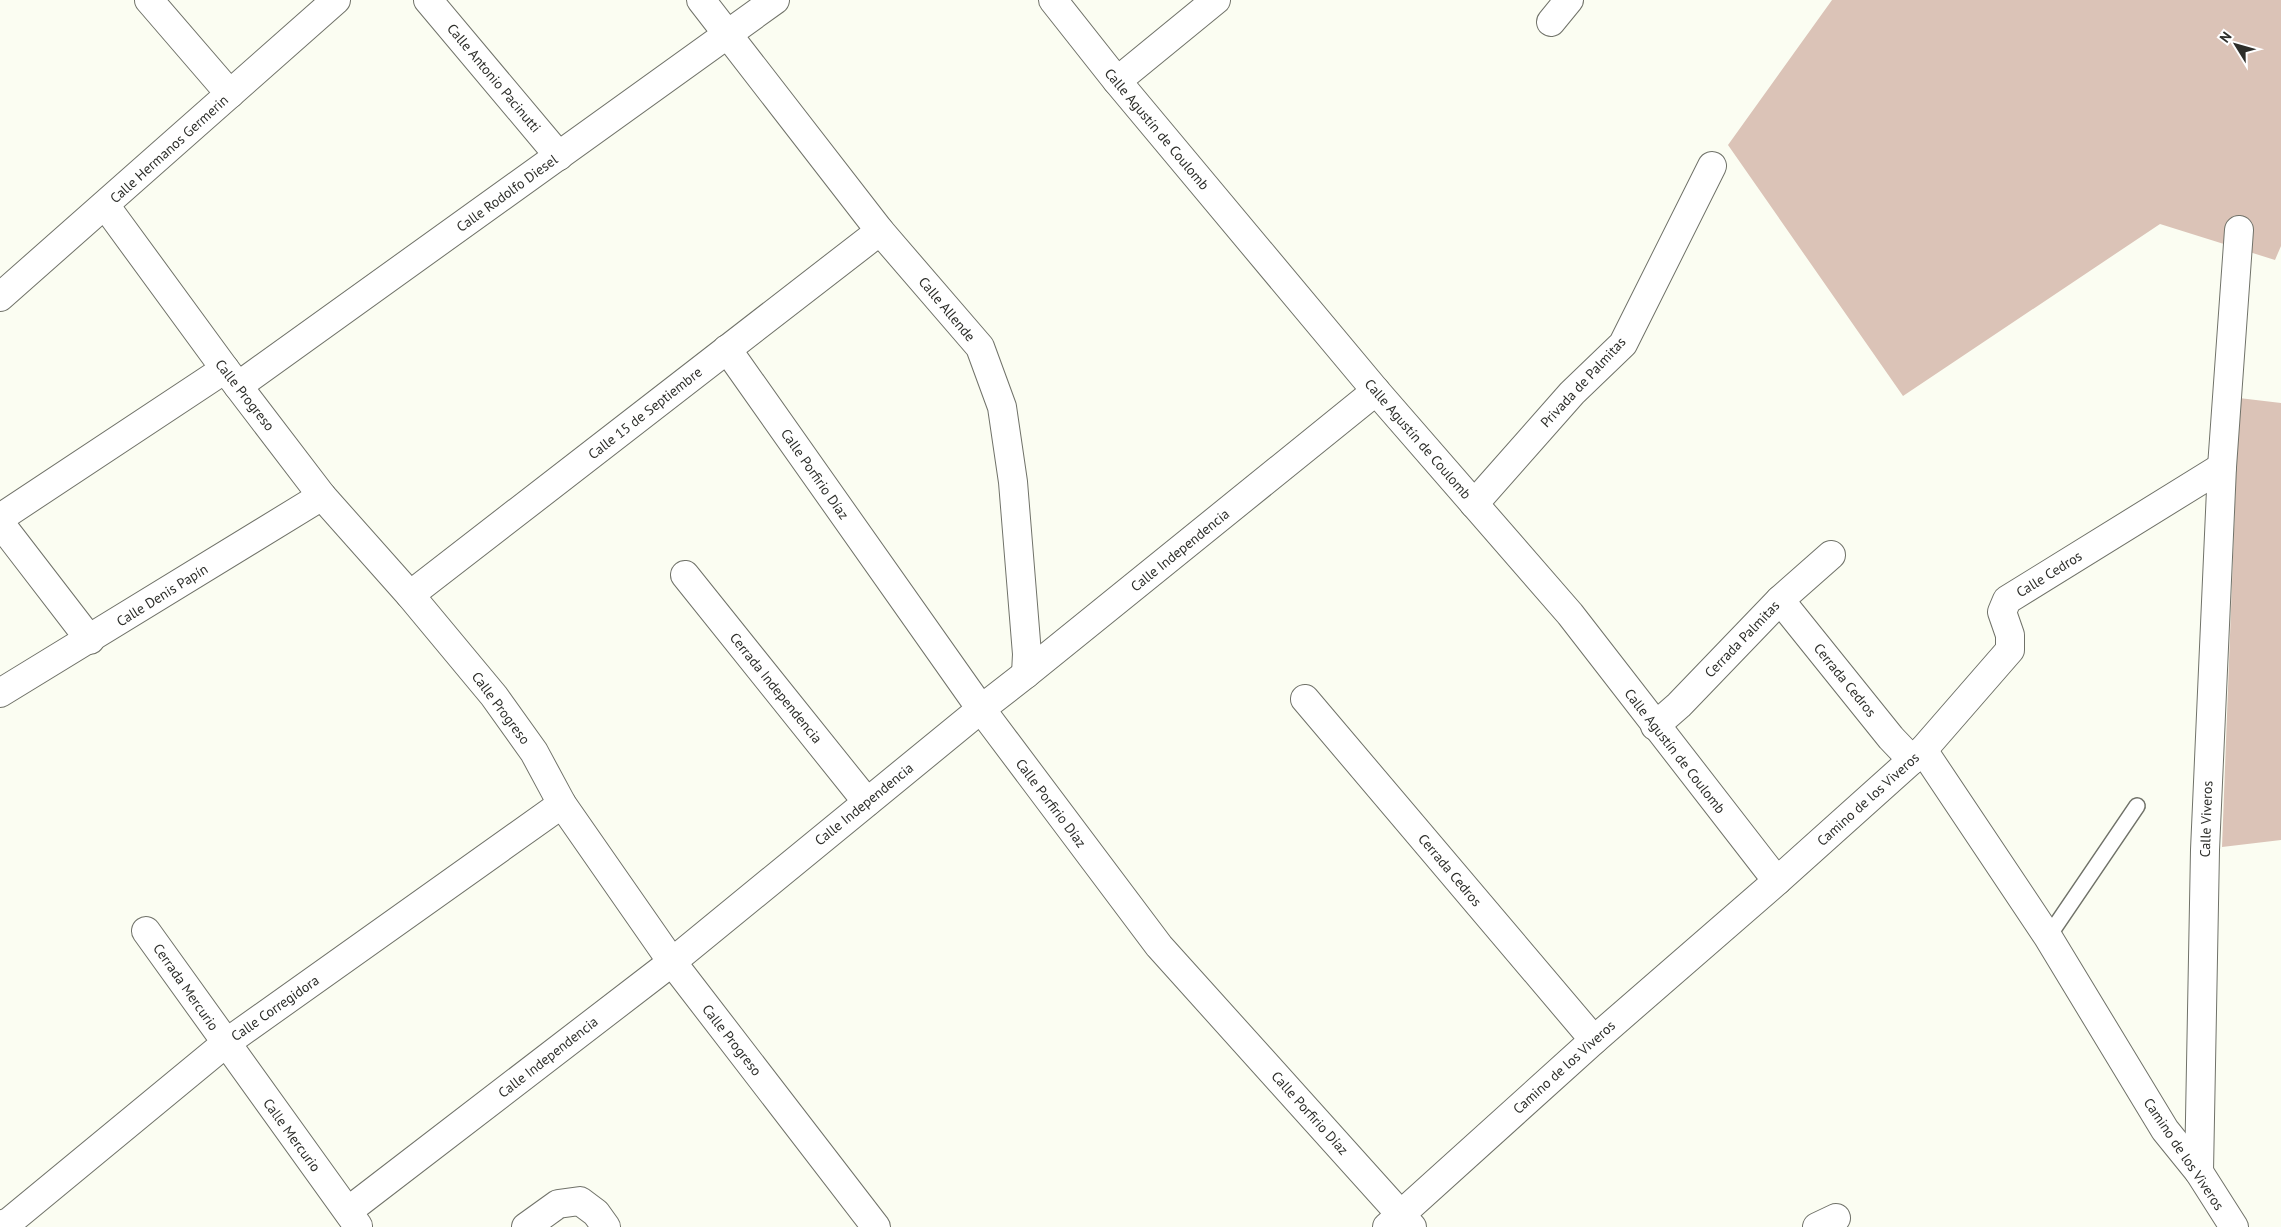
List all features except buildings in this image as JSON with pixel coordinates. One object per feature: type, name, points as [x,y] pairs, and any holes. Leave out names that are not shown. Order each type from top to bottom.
[{"type":"street","points":[[149,0],[230,94]]},
{"type":"street","name":"Calle Hermanos Germerin","points":[[0,297],[336,0]]},
{"type":"street","name":"Calle Antonio Pacinutti","points":[[428,0],[559,156]]},
{"type":"street","name":"Calle Allende","points":[[701,0],[880,230],[980,347],[1002,407],[1013,482],[1027,654],[1026,674]]},
{"type":"street","name":"Calle Rodolfo Diesel","points":[[0,518],[231,378],[559,156],[775,0]]},
{"type":"street","name":"Calle Agustín de Coulomb","points":[[1053,0],[1117,81],[1376,391],[1570,614],[1777,882]]},
{"type":"street","points":[[1117,81],[1216,0]]},
{"type":"street","points":[[1551,22],[1569,0]]},
{"type":"street","name":"Privada de Palmitas","points":[[1474,504],[1572,393],[1623,344],[1712,166]]},
{"type":"street","name":"Calle Progreso","points":[[105,206],[231,378],[322,496],[410,595],[494,696],[534,752],[562,804],[672,962],[876,1227]]},
{"type":"street","name":"Calle 15 de Septiembre","points":[[410,595],[880,230]]},
{"type":"street","name":"Calle Viveros","points":[[2199,1172],[2204,850],[2222,467],[2239,230]]},
{"type":"street","name":"Calle Porfirio Díaz","points":[[727,349],[980,709],[1159,946],[1400,1222]]},
{"type":"street","name":"Calle Independencia","points":[[353,1219],[672,962],[980,709],[1026,674],[1376,391]]},
{"type":"street","name":"Calle Cedros","points":[[1917,755],[2010,650],[2010,635],[2002,612],[2007,600],[2222,467]]},
{"type":"street","name":"Calle Denis Papín","points":[[0,693],[90,640],[322,496]]},
{"type":"street","points":[[0,523],[90,640]]},
{"type":"street","name":"Cerrada Palmitas","points":[[1655,726],[1679,705],[1780,600],[1831,555]]},
{"type":"street","name":"Cerrada Independencia","points":[[685,575],[867,802]]},
{"type":"street","name":"Cerrada Cedros","points":[[1780,600],[1891,738],[1917,755]]},
{"type":"street","name":"Cerrada Cedros","points":[[1305,699],[1594,1040]]},
{"type":"street","name":"Camino de los Viveros","points":[[1400,1222],[1594,1040],[1777,882],[1917,755],[2048,937],[2165,1130],[2199,1172],[2234,1227]]},
{"type":"street","name":"Calle Corregidora","points":[[0,1225],[9,1222],[226,1043],[562,804]]},
{"type":"street","name":"Cerrada Mercurio","points":[[146,931],[226,1043]]},
{"type":"street","name":"Calle Mercurio","points":[[226,1043],[353,1219]]},
{"type":"street","points":[[526,1227],[558,1204],[580,1201],[596,1212],[606,1227]]},
{"type":"lane","points":[[2048,937],[2137,806]]},
{"type":"shaded area","points":[[1832,0],[2281,0],[2281,246],[2275,260],[2160,224],[1903,396],[1728,145]]},
{"type":"shaded area","points":[[2239,398],[2281,403],[2281,840],[2222,847]]}]
